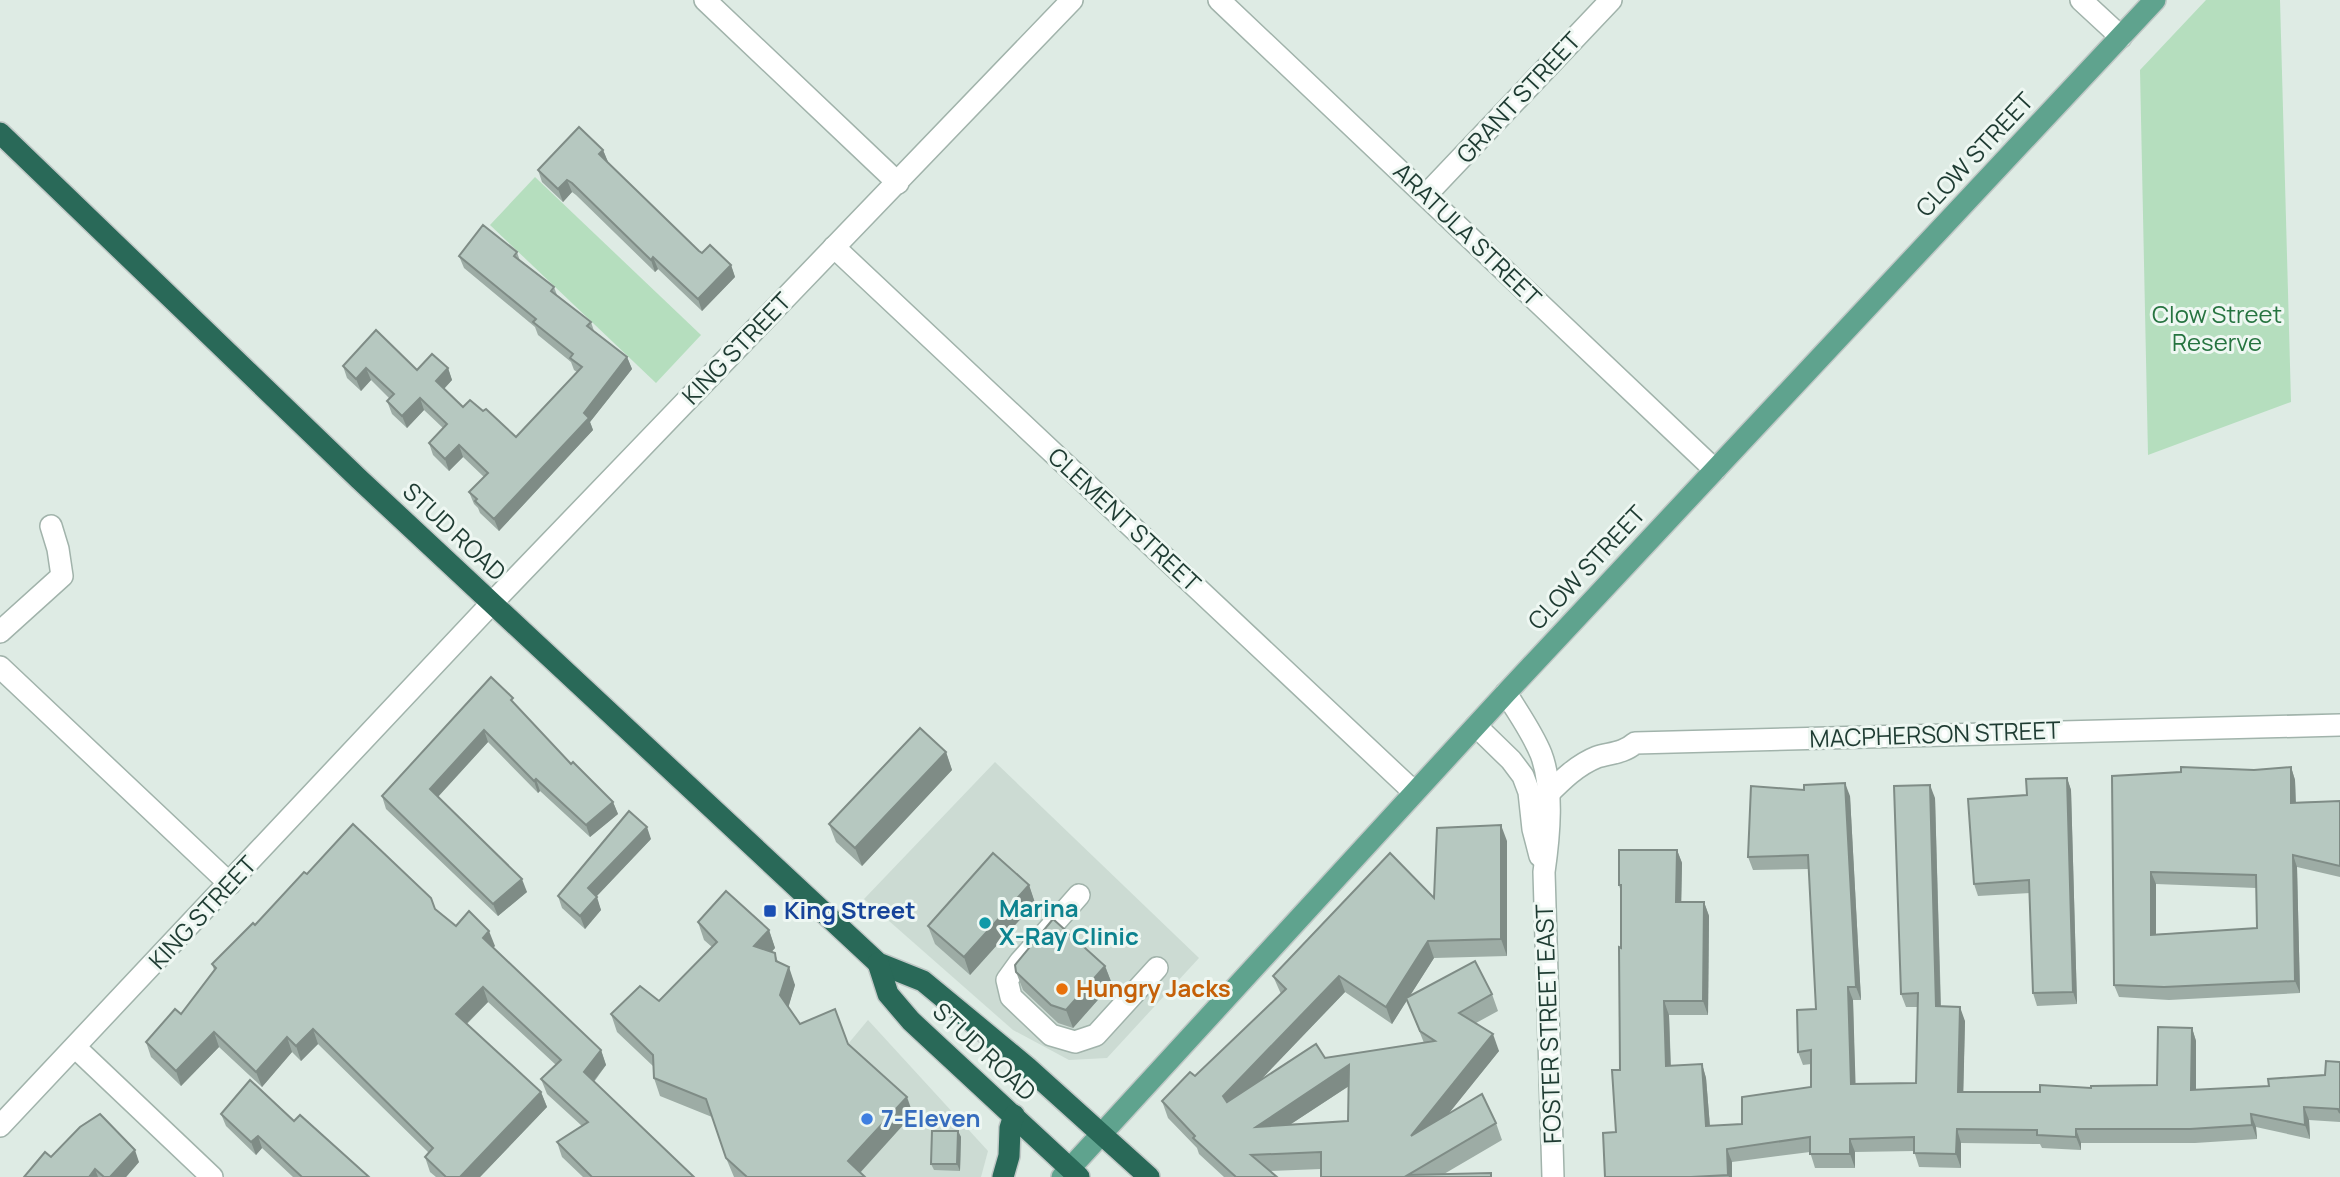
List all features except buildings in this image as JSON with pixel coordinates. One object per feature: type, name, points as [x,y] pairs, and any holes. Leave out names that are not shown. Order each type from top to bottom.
[{"type":"highway","name":"STUD ROAD","points":[[0,134],[359,479],[878,963],[923,981],[1027,1067],[1149,1177]]},
{"type":"highway","name":"STUD ROAD","points":[[878,963],[888,994],[911,1021],[1014,1115],[1070,1174]]},
{"type":"highway","points":[[1003,1177],[1009,1156],[1010,1128],[1014,1115]]},
{"type":"main road","name":"CLOW STREET","points":[[1070,1174],[1102,1135],[1475,726],[2155,0]]},
{"type":"street","points":[[705,0],[898,183]]},
{"type":"street","name":"KING STREET","points":[[0,1126],[492,603],[1072,0]]},
{"type":"street","name":"ARATULA STREET","points":[[1219,0],[1715,470]]},
{"type":"street","name":"GRANT STREET","points":[[1426,195],[1611,0]]},
{"type":"street","points":[[2081,0],[2121,37]]},
{"type":"street","name":"CLEMENT STREET","points":[[834,247],[1415,792]]},
{"type":"street","points":[[0,632],[62,576],[51,526]]},
{"type":"street","points":[[0,667],[230,884]]},
{"type":"street","name":"FOSTER STREET EAST","points":[[1506,693],[1540,752],[1545,771],[1548,845],[1544,872],[1553,1177]]},
{"type":"street","name":"MACPHERSON STREET","points":[[1547,795],[1578,767],[1635,743],[2340,725]]},
{"type":"street","name":"FOSTER STREET EAST","points":[[1475,726],[1511,760],[1523,776],[1529,792],[1533,829],[1544,872]]},
{"type":"street","points":[[1079,895],[1007,980],[1011,998],[1051,1035],[1075,1042],[1096,1035],[1157,968]]},
{"type":"street","points":[[76,1048],[212,1177]]},
{"type":"shaded area","points":[[995,762],[1199,958],[1107,1058],[1069,1060],[1013,1030],[864,899]]},
{"type":"shaded area","points":[[868,1020],[988,1151],[981,1177],[859,1177],[793,1110]]},
{"type":"green space","name":"Clow Street Reserve","points":[[2206,0],[2280,0],[2291,402],[2148,455],[2140,70]]},
{"type":"green space","points":[[535,177],[701,335],[656,383],[490,225]]},
{"type":"place","name":"King Street","points":[[770,911]]},
{"type":"place","name":"Marina X-Ray Clinic","points":[[985,923]]},
{"type":"place","name":"Hungry Jacks","points":[[1062,989]]},
{"type":"place","name":"7-Eleven","points":[[867,1119]]}]
